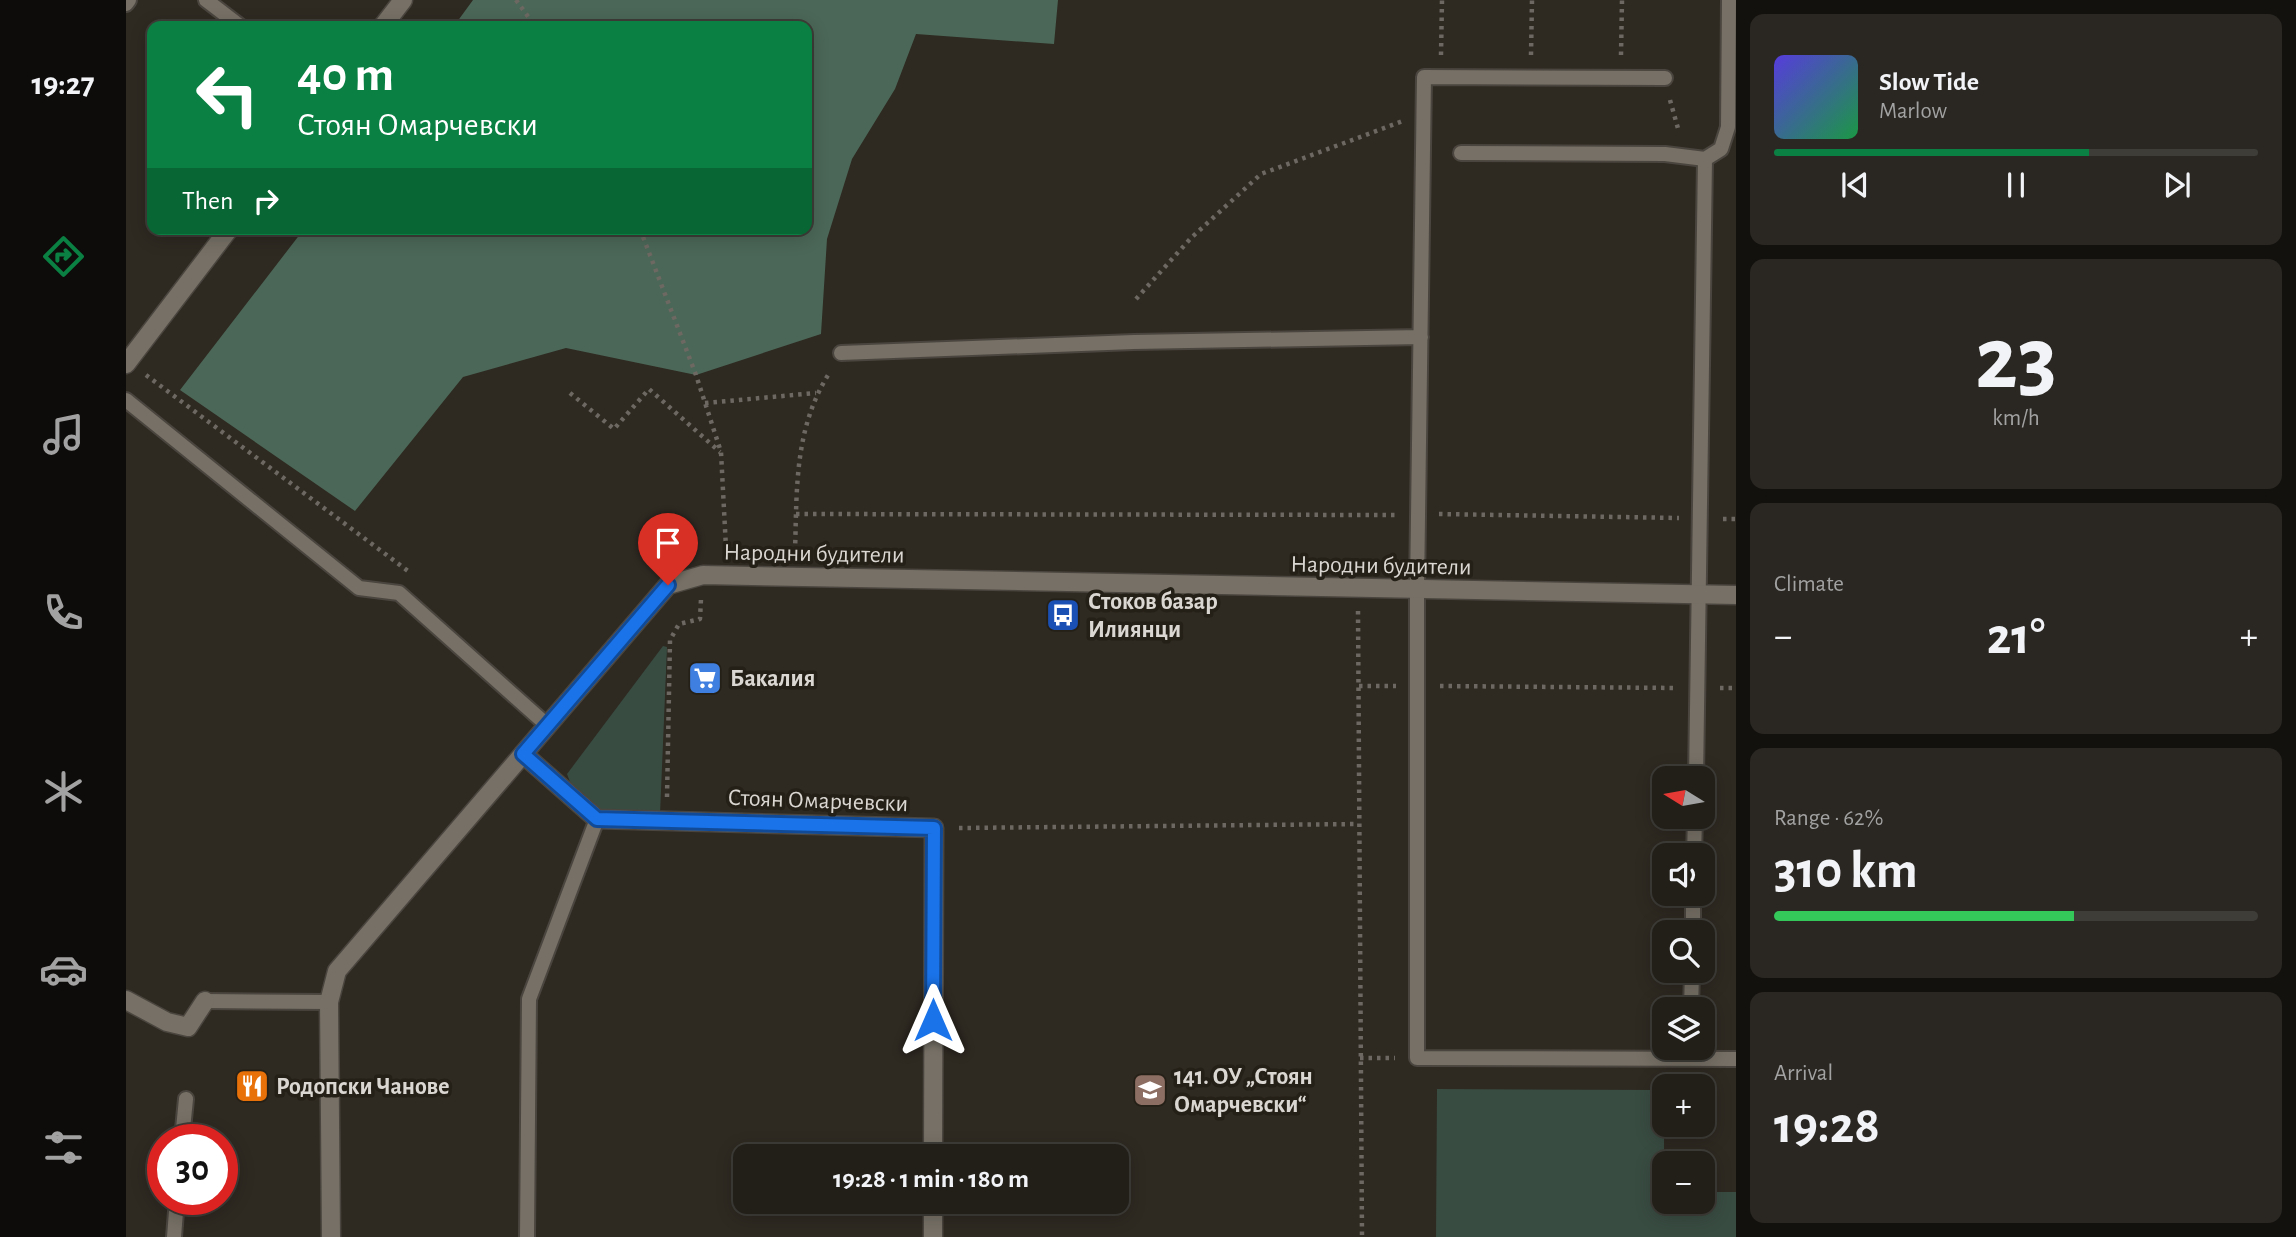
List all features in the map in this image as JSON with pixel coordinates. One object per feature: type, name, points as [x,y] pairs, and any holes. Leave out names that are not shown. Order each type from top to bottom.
[{"type":"street","points":[[387,21],[403,0]]},
{"type":"street","points":[[127,362],[224,235]]},
{"type":"street","name":"Народни будители","points":[[331,1237],[328,1002],[337,971],[668,585],[702,575],[1736,595]]},
{"type":"street","points":[[523,754],[597,819]]},
{"type":"street","name":"Стоян Омарчевски","points":[[597,819],[934,828],[933,1144]]},
{"type":"street","points":[[126,1000],[167,1022],[188,1027],[205,1001]]},
{"type":"street","points":[[933,1214],[933,1237]]},
{"type":"lane","points":[[206,0],[233,21]]},
{"type":"lane","points":[[1461,153],[1705,159],[1721,149],[1728,127],[1729,0]]},
{"type":"lane","points":[[1652,1055],[1417,1058],[1418,514],[1424,77],[1665,78]]},
{"type":"lane","points":[[1696,766],[1705,159]]},
{"type":"lane","points":[[841,353],[1134,342],[1421,337]]},
{"type":"lane","points":[[126,400],[359,588],[400,593],[548,726]]},
{"type":"lane","points":[[527,1237],[529,999],[597,819]]},
{"type":"lane","points":[[205,1001],[328,1002]]},
{"type":"lane","points":[[1715,1057],[1736,1059]]},
{"type":"lane","points":[[184,1124],[186,1099]]},
{"type":"lane","points":[[174,1237],[176,1215]]},
{"type":"path","points":[[516,0],[531,21]]},
{"type":"path","points":[[1440,77],[1443,0]]},
{"type":"path","points":[[1531,77],[1532,0]]},
{"type":"path","points":[[1620,77],[1622,0]]},
{"type":"path","points":[[1665,78],[1685,157]]},
{"type":"path","points":[[1136,299],[1191,238],[1261,174],[1398,122],[1424,118]]},
{"type":"path","points":[[642,235],[721,452],[726,548]]},
{"type":"path","points":[[795,578],[799,450],[816,394],[841,353]]},
{"type":"path","points":[[127,362],[415,575]]},
{"type":"path","points":[[570,393],[614,429],[649,389],[721,452]]},
{"type":"path","points":[[705,403],[816,394]]},
{"type":"path","points":[[796,514],[1418,514],[1700,519]]},
{"type":"path","points":[[666,821],[670,639],[678,624],[700,620],[702,575]]},
{"type":"path","points":[[1358,589],[1362,1237]]},
{"type":"path","points":[[1359,686],[1736,688]]},
{"type":"path","points":[[934,828],[1358,824]]},
{"type":"path","points":[[1360,1058],[1417,1058]]},
{"type":"green space","points":[[473,0],[1058,0],[1054,44],[916,34],[895,89],[852,159],[827,239],[821,334],[696,375],[566,348],[463,377],[355,511],[180,390],[299,235],[812,235],[812,21],[458,21]]},
{"type":"green space","points":[[663,646],[667,647],[660,815],[617,814],[592,807],[582,799],[567,774]]},
{"type":"green space","points":[[1437,1089],[1652,1090],[1652,1137],[1664,1137],[1664,1151],[1652,1151],[1652,1214],[1715,1214],[1715,1192],[1736,1192],[1736,1237],[1436,1237]]},
{"type":"place","name":"Стоков базар Илиянци","points":[[1063,615]]},
{"type":"place","name":"Бакалия","points":[[705,678]]},
{"type":"place","name":"Родопски Чанове","points":[[252,1086]]},
{"type":"place","name":"141. ОУ „Стоян Омарчевски“","points":[[1150,1090]]},
{"type":"route","points":[[668,585],[523,754],[597,819],[934,828],[933,1020]]}]
